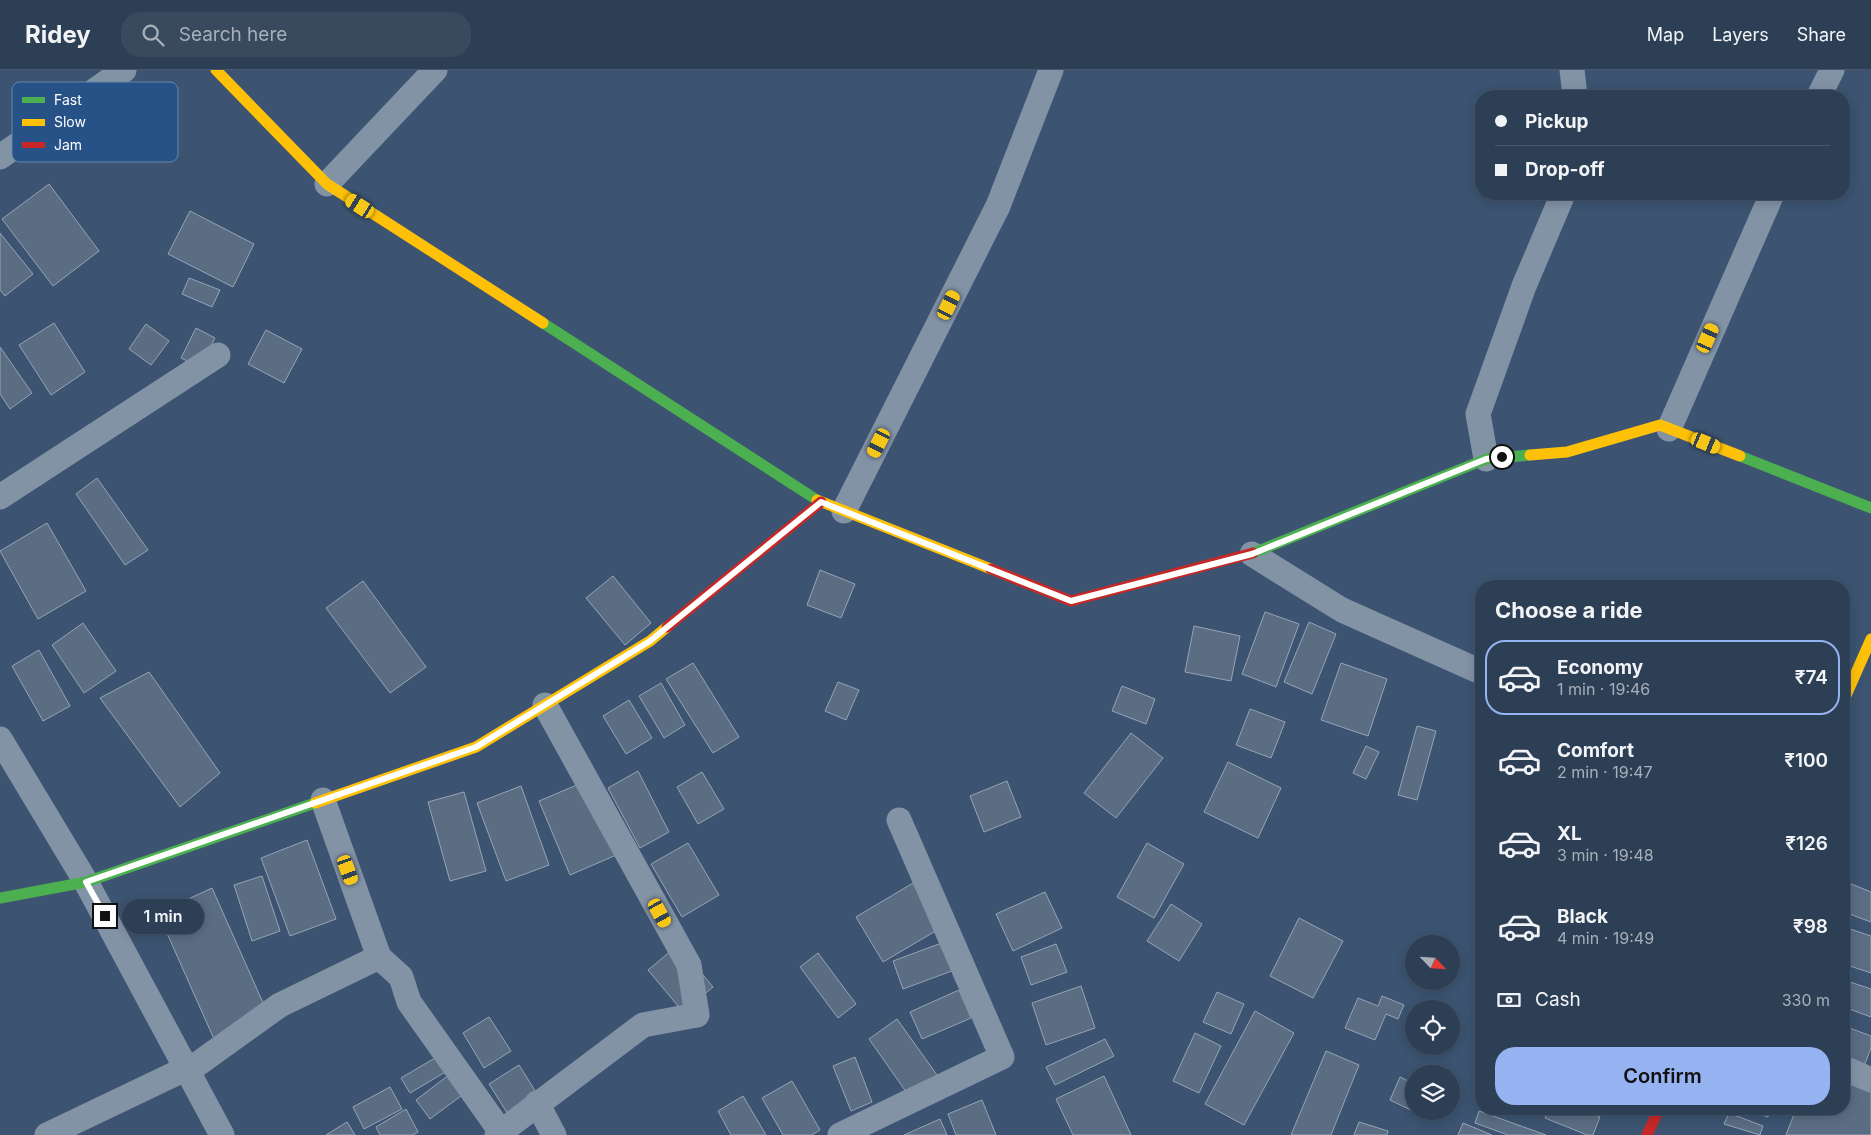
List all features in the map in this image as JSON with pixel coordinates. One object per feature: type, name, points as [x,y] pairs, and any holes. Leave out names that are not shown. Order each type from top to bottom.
[{"type":"main road","points":[[216,70],[327,184],[821,502],[1071,601],[1252,554],[1486,459],[1567,452],[1660,425],[1871,508]]},
{"type":"main road","points":[[0,898],[86,882],[476,747],[650,641],[821,502]]},
{"type":"main road","points":[[1850,686],[1871,639]]},
{"type":"main road","points":[[1647,1135],[1656,1115]]},
{"type":"street","points":[[107,82],[124,70]]},
{"type":"street","points":[[327,184],[435,70]]},
{"type":"street","points":[[844,512],[998,206],[1052,70]]},
{"type":"street","points":[[1572,70],[1574,90]]},
{"type":"street","points":[[1822,90],[1832,70]]},
{"type":"street","points":[[0,157],[12,149]]},
{"type":"street","points":[[1486,459],[1478,414],[1524,286],[1560,200]]},
{"type":"street","points":[[1669,429],[1769,200]]},
{"type":"street","points":[[0,497],[218,355]]},
{"type":"street","points":[[1252,554],[1342,610],[1475,669]]},
{"type":"street","points":[[323,800],[379,957],[401,977],[409,1002],[499,1134],[537,1103],[643,1024],[697,1015],[689,965],[545,705]]},
{"type":"street","points":[[0,739],[86,882],[222,1135]]},
{"type":"street","points":[[840,1135],[1002,1057],[899,820]]},
{"type":"street","points":[[47,1135],[185,1069],[188,1070],[280,1005],[379,957]]},
{"type":"street","points":[[1850,1071],[1871,1080]]},
{"type":"street","points":[[537,1103],[554,1135]]},
{"type":"building","points":[[49,184],[99,251],[53,286],[2,219]]},
{"type":"building","points":[[190,211],[254,244],[233,287],[168,254]]},
{"type":"building","points":[[0,233],[33,274],[5,296],[0,290]]},
{"type":"building","points":[[189,278],[220,290],[212,307],[182,294]]},
{"type":"building","points":[[54,323],[85,372],[51,395],[19,345]]},
{"type":"building","points":[[146,324],[169,341],[151,365],[129,349]]},
{"type":"building","points":[[196,328],[215,338],[200,367],[181,358]]},
{"type":"building","points":[[266,330],[302,349],[284,383],[248,364]]},
{"type":"building","points":[[0,347],[32,393],[10,409],[0,394]]},
{"type":"building","points":[[97,478],[148,550],[125,565],[76,494]]},
{"type":"building","points":[[47,523],[86,591],[38,619],[0,551]]},
{"type":"building","points":[[820,570],[855,584],[841,618],[807,605]]},
{"type":"building","points":[[613,576],[651,623],[625,645],[586,598]]},
{"type":"building","points":[[363,581],[426,667],[390,693],[326,608]]},
{"type":"building","points":[[1265,612],[1299,624],[1276,687],[1242,674]]},
{"type":"building","points":[[1309,622],[1336,634],[1312,694],[1284,682]]},
{"type":"building","points":[[83,623],[116,671],[84,693],[52,645]]},
{"type":"building","points":[[1194,626],[1240,636],[1231,681],[1185,672]]},
{"type":"building","points":[[39,650],[70,706],[43,721],[12,666]]},
{"type":"building","points":[[693,663],[739,737],[713,753],[666,679]]},
{"type":"building","points":[[1341,663],[1387,679],[1368,736],[1321,720]]},
{"type":"building","points":[[149,672],[220,773],[180,807],[100,698]]},
{"type":"building","points":[[838,682],[859,690],[846,720],[825,711]]},
{"type":"building","points":[[661,683],[685,725],[664,738],[639,696]]},
{"type":"building","points":[[1122,686],[1155,699],[1146,724],[1112,711]]},
{"type":"building","points":[[629,700],[652,738],[626,754],[603,716]]},
{"type":"building","points":[[1250,709],[1285,722],[1271,758],[1236,745]]},
{"type":"building","points":[[1417,726],[1436,731],[1417,800],[1398,795]]},
{"type":"building","points":[[1131,733],[1163,758],[1116,818],[1084,793]]},
{"type":"building","points":[[1366,746],[1379,752],[1366,779],[1353,773]]},
{"type":"building","points":[[1228,762],[1281,788],[1258,838],[1204,812]]},
{"type":"building","points":[[638,771],[669,832],[640,848],[608,788]]},
{"type":"building","points":[[702,772],[724,809],[698,824],[677,787]]},
{"type":"building","points":[[591,779],[621,853],[570,875],[539,801]]},
{"type":"building","points":[[1007,781],[1021,817],[984,832],[970,796]]},
{"type":"building","points":[[521,786],[549,865],[506,881],[477,803]]},
{"type":"building","points":[[464,792],[486,871],[450,881],[428,802]]},
{"type":"building","points":[[307,840],[336,919],[290,936],[261,858]]},
{"type":"building","points":[[688,843],[719,895],[682,917],[651,864]]},
{"type":"building","points":[[1147,843],[1184,864],[1154,918],[1117,897]]},
{"type":"building","points":[[262,876],[280,931],[252,941],[234,885]]},
{"type":"building","points":[[913,883],[939,929],[883,962],[856,917]]},
{"type":"building","points":[[1850,883],[1871,892],[1871,922],[1850,914]]},
{"type":"building","points":[[212,888],[268,1014],[214,1039],[158,913]]},
{"type":"building","points":[[1045,892],[1062,928],[1013,951],[996,914]]},
{"type":"building","points":[[1171,904],[1202,924],[1179,961],[1147,941]]},
{"type":"building","points":[[1299,918],[1343,941],[1313,998],[1270,976]]},
{"type":"building","points":[[1850,929],[1871,936],[1871,973],[1850,966]]},
{"type":"building","points":[[947,941],[957,969],[903,989],[893,961]]},
{"type":"building","points":[[1056,944],[1067,972],[1031,985],[1021,957]]},
{"type":"building","points":[[678,945],[713,987],[683,1012],[648,970]]},
{"type":"building","points":[[818,953],[856,1004],[838,1018],[800,967]]},
{"type":"building","points":[[1850,982],[1871,989],[1871,1017],[1850,1009]]},
{"type":"building","points":[[1081,986],[1095,1028],[1046,1045],[1032,1003]]},
{"type":"building","points":[[959,990],[971,1018],[922,1039],[910,1012]]},
{"type":"building","points":[[1217,992],[1244,1004],[1231,1034],[1203,1022]]},
{"type":"building","points":[[1382,996],[1404,1005],[1398,1019],[1386,1014],[1375,1040],[1345,1028],[1358,998],[1378,1006]]},
{"type":"building","points":[[1255,1011],[1294,1033],[1244,1125],[1205,1104]]},
{"type":"building","points":[[489,1017],[511,1051],[484,1068],[463,1033]]},
{"type":"building","points":[[897,1019],[937,1075],[909,1096],[869,1039]]},
{"type":"building","points":[[1850,1028],[1871,1036],[1871,1048],[1864,1066],[1850,1060]]},
{"type":"building","points":[[1195,1033],[1221,1046],[1199,1093],[1173,1081]]},
{"type":"building","points":[[1105,1039],[1114,1056],[1055,1085],[1046,1067]]},
{"type":"building","points":[[1326,1051],[1359,1065],[1331,1135],[1291,1135]]},
{"type":"building","points":[[445,1052],[454,1067],[410,1093],[401,1078]]},
{"type":"building","points":[[855,1057],[872,1102],[851,1111],[833,1066]]},
{"type":"building","points":[[519,1065],[539,1097],[511,1119],[489,1084]]},
{"type":"building","points":[[454,1071],[469,1090],[430,1119],[416,1100]]},
{"type":"building","points":[[1104,1076],[1131,1135],[1073,1135],[1056,1099]]},
{"type":"building","points":[[1400,1077],[1405,1080],[1405,1107],[1390,1100]]},
{"type":"building","points":[[792,1081],[820,1130],[812,1135],[783,1135],[762,1098]]},
{"type":"building","points":[[1850,1084],[1871,1092],[1871,1135],[1786,1135],[1794,1115],[1850,1115]]},
{"type":"building","points":[[390,1087],[402,1109],[364,1129],[353,1107]]},
{"type":"building","points":[[743,1096],[766,1135],[731,1135],[718,1111]]},
{"type":"building","points":[[982,1100],[996,1135],[956,1135],[948,1114]]},
{"type":"building","points":[[406,1109],[418,1132],[413,1135],[380,1135],[376,1127]]},
{"type":"building","points":[[1478,1115],[1490,1115],[1546,1135],[1508,1135],[1475,1123]]},
{"type":"building","points":[[1546,1115],[1595,1115],[1600,1117],[1593,1135],[1587,1135],[1545,1118]]},
{"type":"building","points":[[1728,1115],[1734,1115],[1763,1126],[1760,1135],[1724,1124]]},
{"type":"building","points":[[940,1119],[947,1135],[904,1135]]},
{"type":"building","points":[[347,1122],[355,1135],[326,1135]]},
{"type":"building","points":[[1359,1122],[1388,1131],[1387,1135],[1354,1135]]},
{"type":"building","points":[[1463,1123],[1492,1135],[1458,1135]]},
{"type":"traffic: fast","points":[[543,323],[817,500]]},
{"type":"traffic: fast","points":[[1253,553],[1486,459],[1530,455]]},
{"type":"traffic: fast","points":[[1740,456],[1871,508]]},
{"type":"traffic: fast","points":[[0,898],[86,882],[315,803]]},
{"type":"traffic: slow","points":[[216,70],[327,184],[543,323]]},
{"type":"traffic: slow","points":[[1530,455],[1567,452],[1660,425],[1740,456]]},
{"type":"traffic: slow","points":[[817,500],[991,569]]},
{"type":"traffic: slow","points":[[315,803],[476,747],[650,641],[667,627]]},
{"type":"traffic: slow","points":[[1850,686],[1871,639]]},
{"type":"traffic: jam","points":[[667,627],[821,502]]},
{"type":"traffic: jam","points":[[991,569],[1071,601],[1253,553]]},
{"type":"traffic: jam","points":[[1647,1135],[1656,1115]]},
{"type":"route","points":[[105,916],[86,882],[476,747],[650,641],[821,502],[1071,601],[1252,554],[1486,459],[1502,457]]}]
